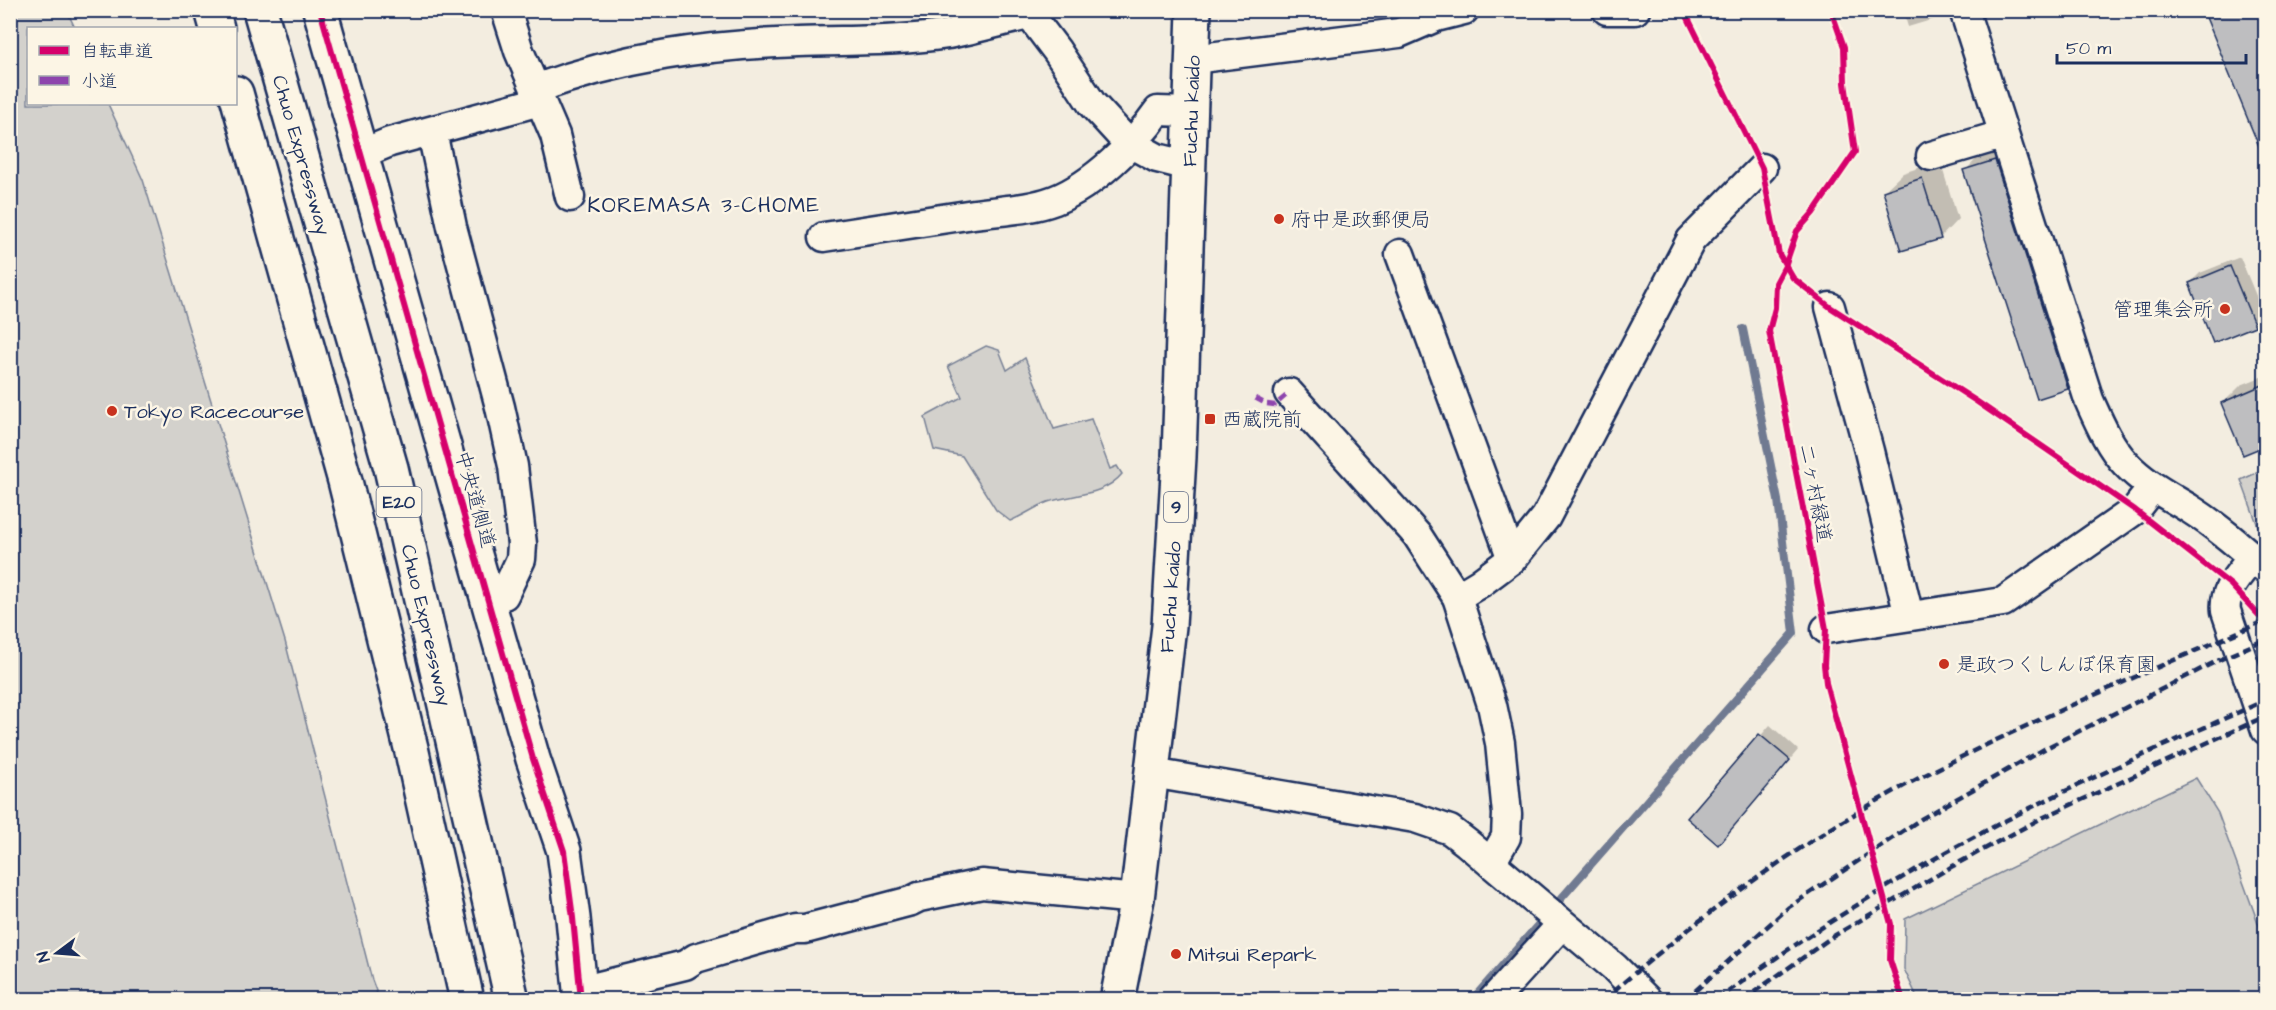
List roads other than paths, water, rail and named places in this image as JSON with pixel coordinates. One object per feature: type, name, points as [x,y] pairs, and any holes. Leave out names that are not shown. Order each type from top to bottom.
[{"type":"main road","points":[[212,10],[217,27]]},
{"type":"main road","name":"Chuo Expressway","points":[[260,10],[391,468],[513,999]]},
{"type":"main road","name":"中央道側道","points":[[320,10],[533,759],[564,851],[580,995]]},
{"type":"main road","name":"Fuchu kaido","points":[[1117,999],[1137,899],[1169,626],[1174,549],[1194,10]]},
{"type":"main road","name":"E20","points":[[237,97],[345,481],[412,752],[467,999]]},
{"type":"street","points":[[506,10],[519,51],[555,135],[570,197]]},
{"type":"street","points":[[1193,59],[1399,33],[1436,17],[1464,10]]},
{"type":"street","points":[[1607,10],[1635,10]]},
{"type":"street","points":[[1964,10],[2002,135],[2089,400],[2106,435],[2125,463],[2152,488],[2191,510],[2259,563],[2231,585],[2224,599],[2265,730]]},
{"type":"street","points":[[361,154],[390,142],[432,132],[538,95],[578,73],[651,55],[697,48],[792,42],[879,41],[922,37],[948,34],[1027,13],[1057,51],[1092,104],[1130,144],[1157,159],[1189,166]]},
{"type":"street","points":[[824,237],[1021,209],[1056,199],[1093,178],[1130,144],[1158,111],[1191,112]]},
{"type":"street","points":[[432,132],[452,227],[500,407],[516,488],[522,544],[521,559],[504,595],[488,598]]},
{"type":"street","points":[[1931,156],[2002,135]]},
{"type":"street","points":[[1457,597],[1512,559],[1546,517],[1691,240],[1762,168]]},
{"type":"street","points":[[1400,254],[1512,559]]},
{"type":"street","points":[[1830,307],[1869,451],[1909,616]]},
{"type":"street","points":[[1289,393],[1417,535],[1457,597],[1492,705],[1500,742],[1507,814],[1506,837],[1491,863]]},
{"type":"street","points":[[1826,629],[2003,602],[2135,510],[2152,488]]},
{"type":"street","points":[[1152,773],[1415,818],[1450,830],[1614,967],[1647,999]]},
{"type":"street","points":[[580,995],[684,965],[696,958],[795,929],[805,929],[919,897],[982,884],[1137,899]]},
{"type":"street","points":[[1493,999],[1554,917]]},
{"type":"waterway","points":[[1472,1000],[1794,633],[1778,500],[1743,329]]},
{"type":"railway","points":[[1603,1000],[1679,937],[1758,877],[1883,797],[2010,733],[2266,620]]},
{"type":"railway","points":[[1685,1000],[1789,907],[1921,819],[2046,748],[2217,661],[2266,639]]},
{"type":"railway","points":[[1717,1000],[1844,913],[1922,866],[2006,820],[2092,778],[2266,700]]},
{"type":"railway","points":[[1743,1000],[1832,937],[1951,867],[2042,818],[2266,716]]},
{"type":"place","name":"府中是政郵便局","points":[[1279,219]]},
{"type":"place","name":"管理集会所","points":[[2225,309]]},
{"type":"place","name":"Tokyo Racecourse","points":[[112,411]]},
{"type":"place","name":"西蔵院前","points":[[1210,419]]},
{"type":"place","name":"是政つくしんぼ保育園","points":[[1944,664]]},
{"type":"place","name":"Mitsui Repark","points":[[1176,954]]},
{"type":"district","name":"KOREMASA 3-CHOME","points":[[704,205]]}]
